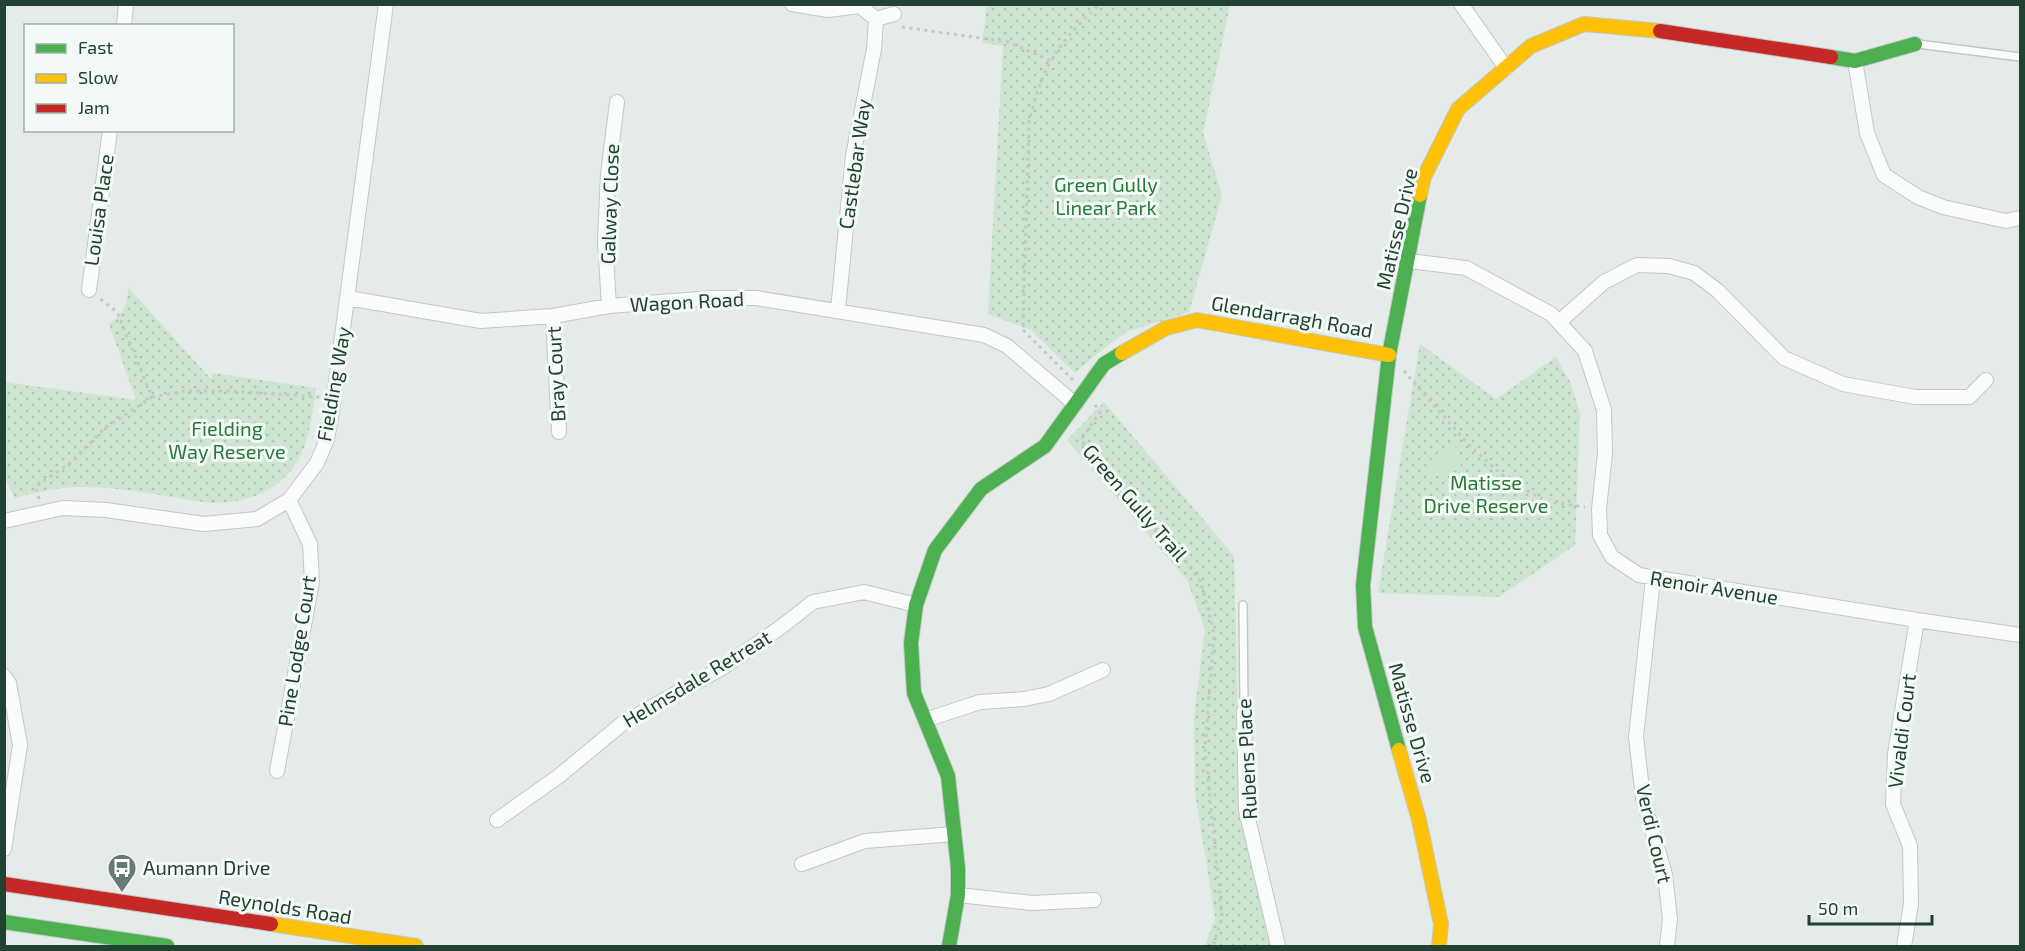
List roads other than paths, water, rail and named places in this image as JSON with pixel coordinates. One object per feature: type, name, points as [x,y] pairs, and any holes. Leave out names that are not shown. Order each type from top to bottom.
[{"type":"street","points":[[124,24],[126,4]]},
{"type":"street","name":"Fielding Way","points":[[4,521],[63,508],[106,510],[204,524],[256,519],[289,500],[317,463],[327,439],[334,398],[386,4]]},
{"type":"street","points":[[792,4],[828,10],[860,6],[876,19],[894,14]]},
{"type":"street","points":[[1461,4],[1506,68]]},
{"type":"street","name":"Castlebar Way","points":[[838,310],[853,156],[874,49],[876,19]]},
{"type":"street","name":"Matisse Drive","points":[[1439,946],[1441,924],[1419,820],[1365,627],[1363,585],[1389,355],[1424,177],[1458,109],[1532,46],[1584,24],[1666,31],[1855,61],[1915,44]]},
{"type":"street","points":[[1855,61],[1867,133],[1884,175],[1918,197],[1943,207],[2006,221],[2020,218]]},
{"type":"street","name":"Galway Close","points":[[609,306],[605,241],[608,174],[617,102]]},
{"type":"street","name":"Louisa Place","points":[[88,290],[110,132]]},
{"type":"street","name":"Renoir Avenue","points":[[1408,261],[1466,268],[1551,314],[1585,351],[1604,411],[1605,453],[1599,509],[1600,535],[1612,557],[1639,576],[2020,635]]},
{"type":"street","points":[[1559,322],[1604,282],[1637,265],[1670,266],[1694,273],[1718,291],[1784,358],[1843,384],[1915,396],[1969,396],[1986,380]]},
{"type":"street","name":"Wagon Road","points":[[348,298],[481,321],[553,316],[609,306],[712,298],[756,298],[984,335],[1007,346],[1074,404]]},
{"type":"street","name":"Bray Court","points":[[553,316],[559,432]]},
{"type":"street","name":"Glendarragh Road","points":[[949,946],[958,895],[948,776],[914,693],[911,643],[916,604],[935,550],[981,489],[1045,446],[1104,364],[1166,328],[1197,320],[1389,355]]},
{"type":"street","name":"Pine Lodge Court","points":[[277,771],[312,582],[310,544],[289,500]]},
{"type":"street","name":"Verdi Court","points":[[1653,579],[1636,737],[1643,798],[1665,874],[1670,919],[1667,946]]},
{"type":"street","name":"Helmsdale Retreat","points":[[497,820],[559,776],[623,723],[722,668],[813,602],[864,592],[916,604]]},
{"type":"street","name":"Vivaldi Court","points":[[1904,946],[1911,904],[1910,846],[1893,804],[1895,754],[1917,620]]},
{"type":"street","points":[[925,720],[980,702],[1024,699],[1049,694],[1103,669]]},
{"type":"street","points":[[4,676],[9,684],[20,745],[4,849]]},
{"type":"street","name":"Rubens Place","points":[[1244,711],[1246,810],[1278,946]]},
{"type":"street","points":[[802,864],[865,841],[954,834]]},
{"type":"street","name":"Reynolds Road","points":[[4,884],[416,946]]},
{"type":"street","points":[[958,895],[1032,903],[1094,900]]},
{"type":"street","points":[[4,922],[167,946]]},
{"type":"lane","name":"Matisse Drive","points":[[1915,44],[2020,57]]},
{"type":"lane","name":"Rubens Place","points":[[1243,605],[1244,711]]},
{"type":"place","name":"Aumann Drive","points":[[122,894]]},
{"type":"park label","name":"Green Gully Linear Park","points":[[1106,196]]},
{"type":"park label","name":"Fielding Way Reserve","points":[[227,440]]},
{"type":"park label","name":"Matisse Drive Reserve","points":[[1486,494]]}]
